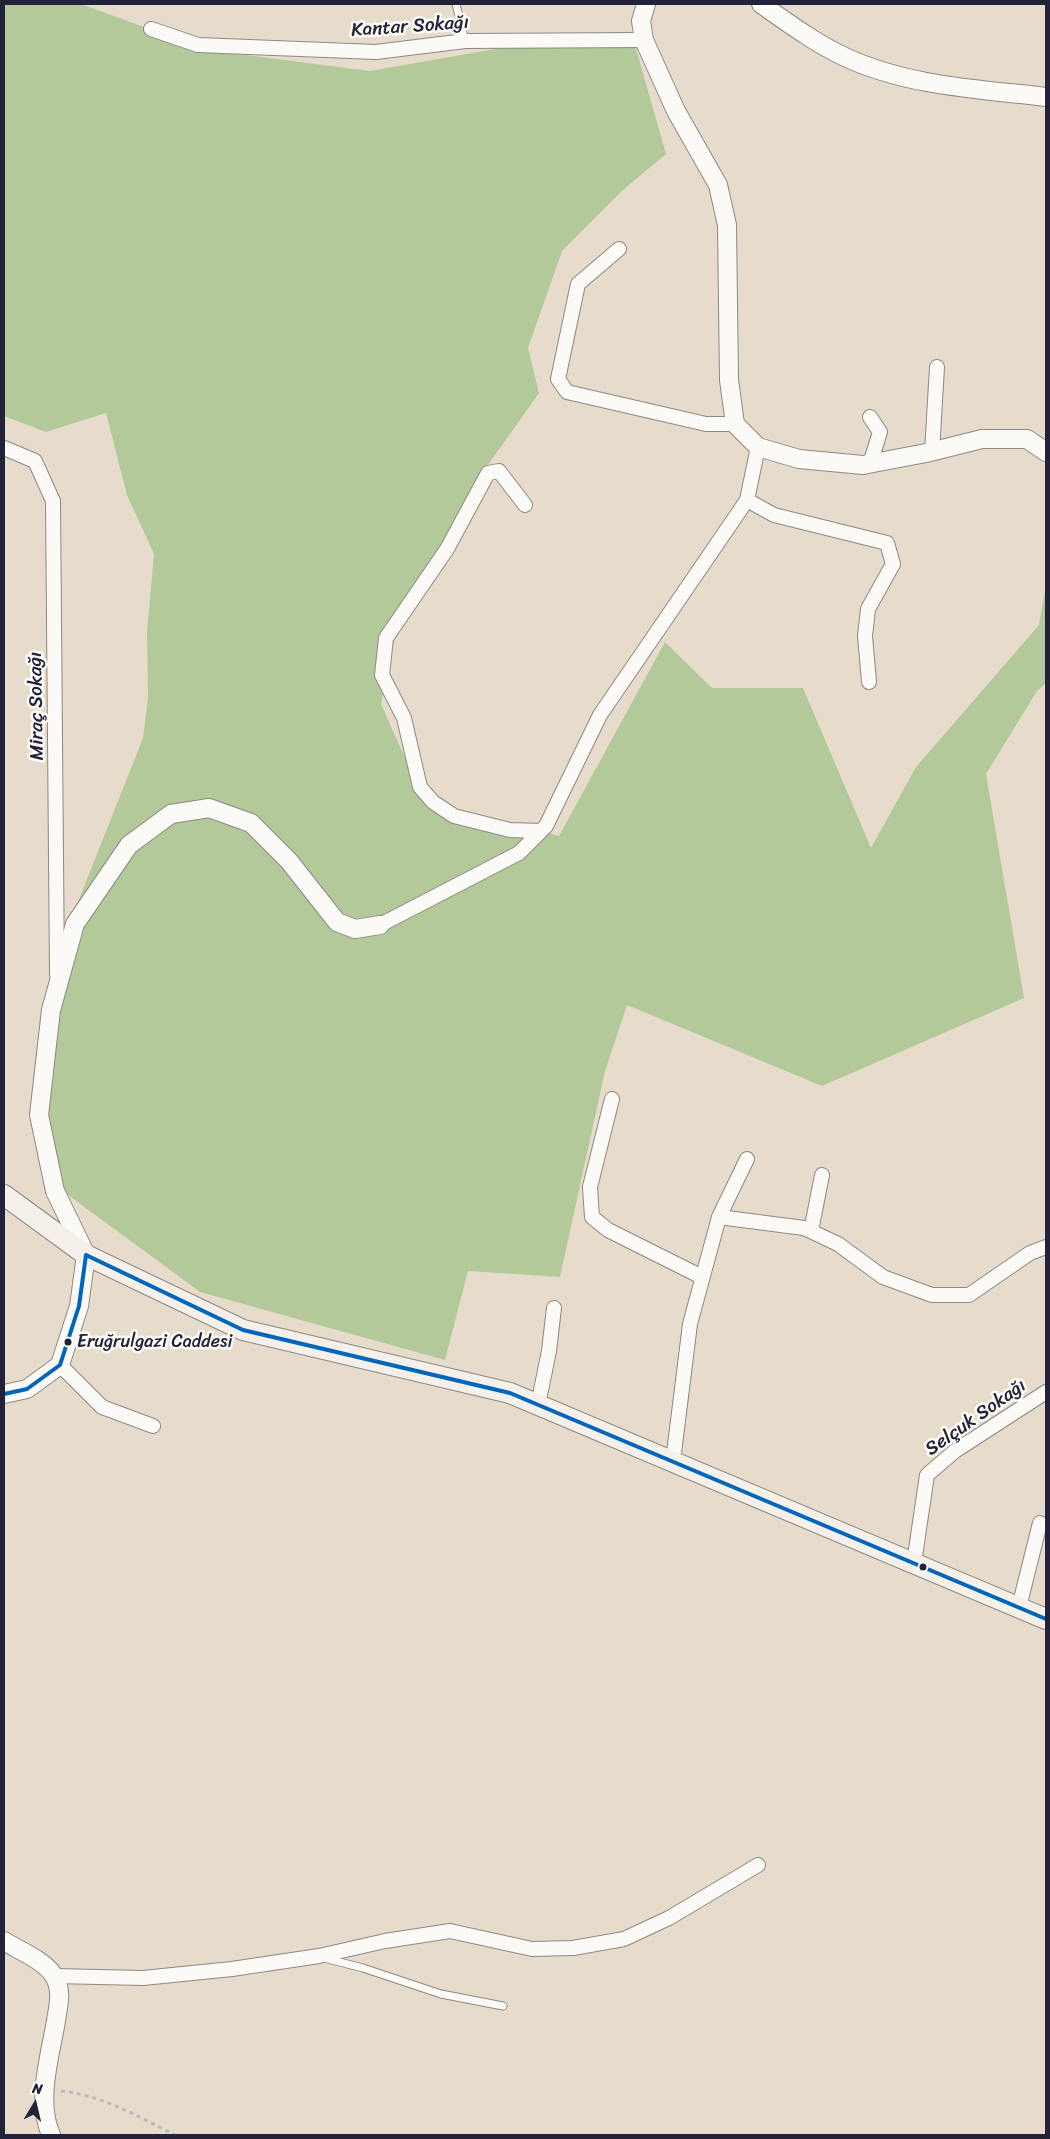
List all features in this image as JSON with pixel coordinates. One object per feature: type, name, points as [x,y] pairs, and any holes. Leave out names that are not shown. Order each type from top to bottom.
[{"type":"main road","points":[[4,1194],[86,1256],[243,1330],[510,1393],[1046,1619]]},
{"type":"street","points":[[646,4],[641,22],[644,40],[676,111],[718,185],[727,226],[729,380],[735,424],[758,447],[799,459],[863,465],[932,452],[982,439],[1026,438],[1046,452]]},
{"type":"street","points":[[761,4],[816,42],[844,57],[876,70],[911,80],[1046,97]]},
{"type":"street","name":"Kantar Sokağı","points":[[151,29],[198,45],[376,52],[465,41],[644,40]]},
{"type":"street","points":[[619,249],[578,284],[558,379],[567,392],[706,424],[735,424]]},
{"type":"street","points":[[932,452],[936,367]]},
{"type":"street","points":[[870,416],[880,432],[870,464]]},
{"type":"street","points":[[4,1394],[27,1389],[60,1365],[79,1306],[86,1256],[55,1191],[39,1115],[51,1010],[75,924],[129,845],[171,814],[209,808],[251,822],[289,861],[337,922],[355,929],[380,925],[518,853],[546,826],[600,715],[747,500],[758,447]]},
{"type":"street","name":"Miraç Sokağı","points":[[4,448],[35,461],[53,501],[57,988]]},
{"type":"street","points":[[525,505],[499,471],[488,473],[447,549],[386,638],[382,675],[404,718],[420,787],[434,802],[454,816],[510,830],[541,831]]},
{"type":"street","points":[[747,500],[774,515],[887,543],[893,564],[868,609],[865,636],[869,682]]},
{"type":"street","points":[[612,1099],[590,1187],[592,1217],[608,1230],[702,1277]]},
{"type":"street","points":[[673,1461],[690,1324],[720,1217],[747,1159]]},
{"type":"street","points":[[811,1231],[822,1176]]},
{"type":"street","points":[[720,1217],[804,1228],[838,1244],[883,1277],[932,1295],[969,1295],[1030,1253],[1046,1247]]},
{"type":"street","points":[[538,1405],[550,1351],[554,1308]]},
{"type":"street","points":[[60,1365],[102,1407],[153,1426]]},
{"type":"street","name":"Selçuk Sokağı","points":[[914,1563],[927,1475],[955,1450],[1046,1392]]},
{"type":"street","points":[[1019,1607],[1040,1523]]},
{"type":"street","points":[[54,1976],[142,1978],[232,1970],[318,1956],[385,1941],[450,1932],[532,1949],[573,1948],[624,1939],[669,1918],[758,1865]]},
{"type":"street","points":[[4,1942],[43,1965],[54,1976],[60,1993],[45,2090],[46,2124],[51,2135]]},
{"type":"lane","points":[[456,4],[465,41]]},
{"type":"lane","points":[[318,1956],[363,1968],[441,1994],[503,2006]]},
{"type":"path","points":[[45,2090],[70,2092],[96,2098],[122,2108],[174,2135]]},
{"type":"green space","points":[[4,4],[81,4],[207,50],[370,71],[512,46],[635,45],[666,154],[624,189],[562,251],[528,348],[539,393],[485,469],[395,637],[381,704],[424,800],[559,836],[665,642],[712,688],[803,688],[871,848],[916,767],[1039,625],[1046,585],[1046,683],[1037,691],[986,774],[1024,998],[822,1086],[627,1005],[605,1071],[560,1277],[468,1271],[445,1360],[200,1292],[64,1192],[42,1091],[76,907],[143,738],[148,698],[147,631],[154,554],[127,495],[106,413],[46,432],[4,416]]},
{"type":"transit line","points":[[86,1255],[243,1330],[510,1393],[1046,1619]]},
{"type":"transit line","points":[[4,1394],[27,1389],[60,1365],[79,1306],[86,1255]]},
{"type":"place","name":"Eruğrulgazi Caddesi","points":[[68,1342]]}]
